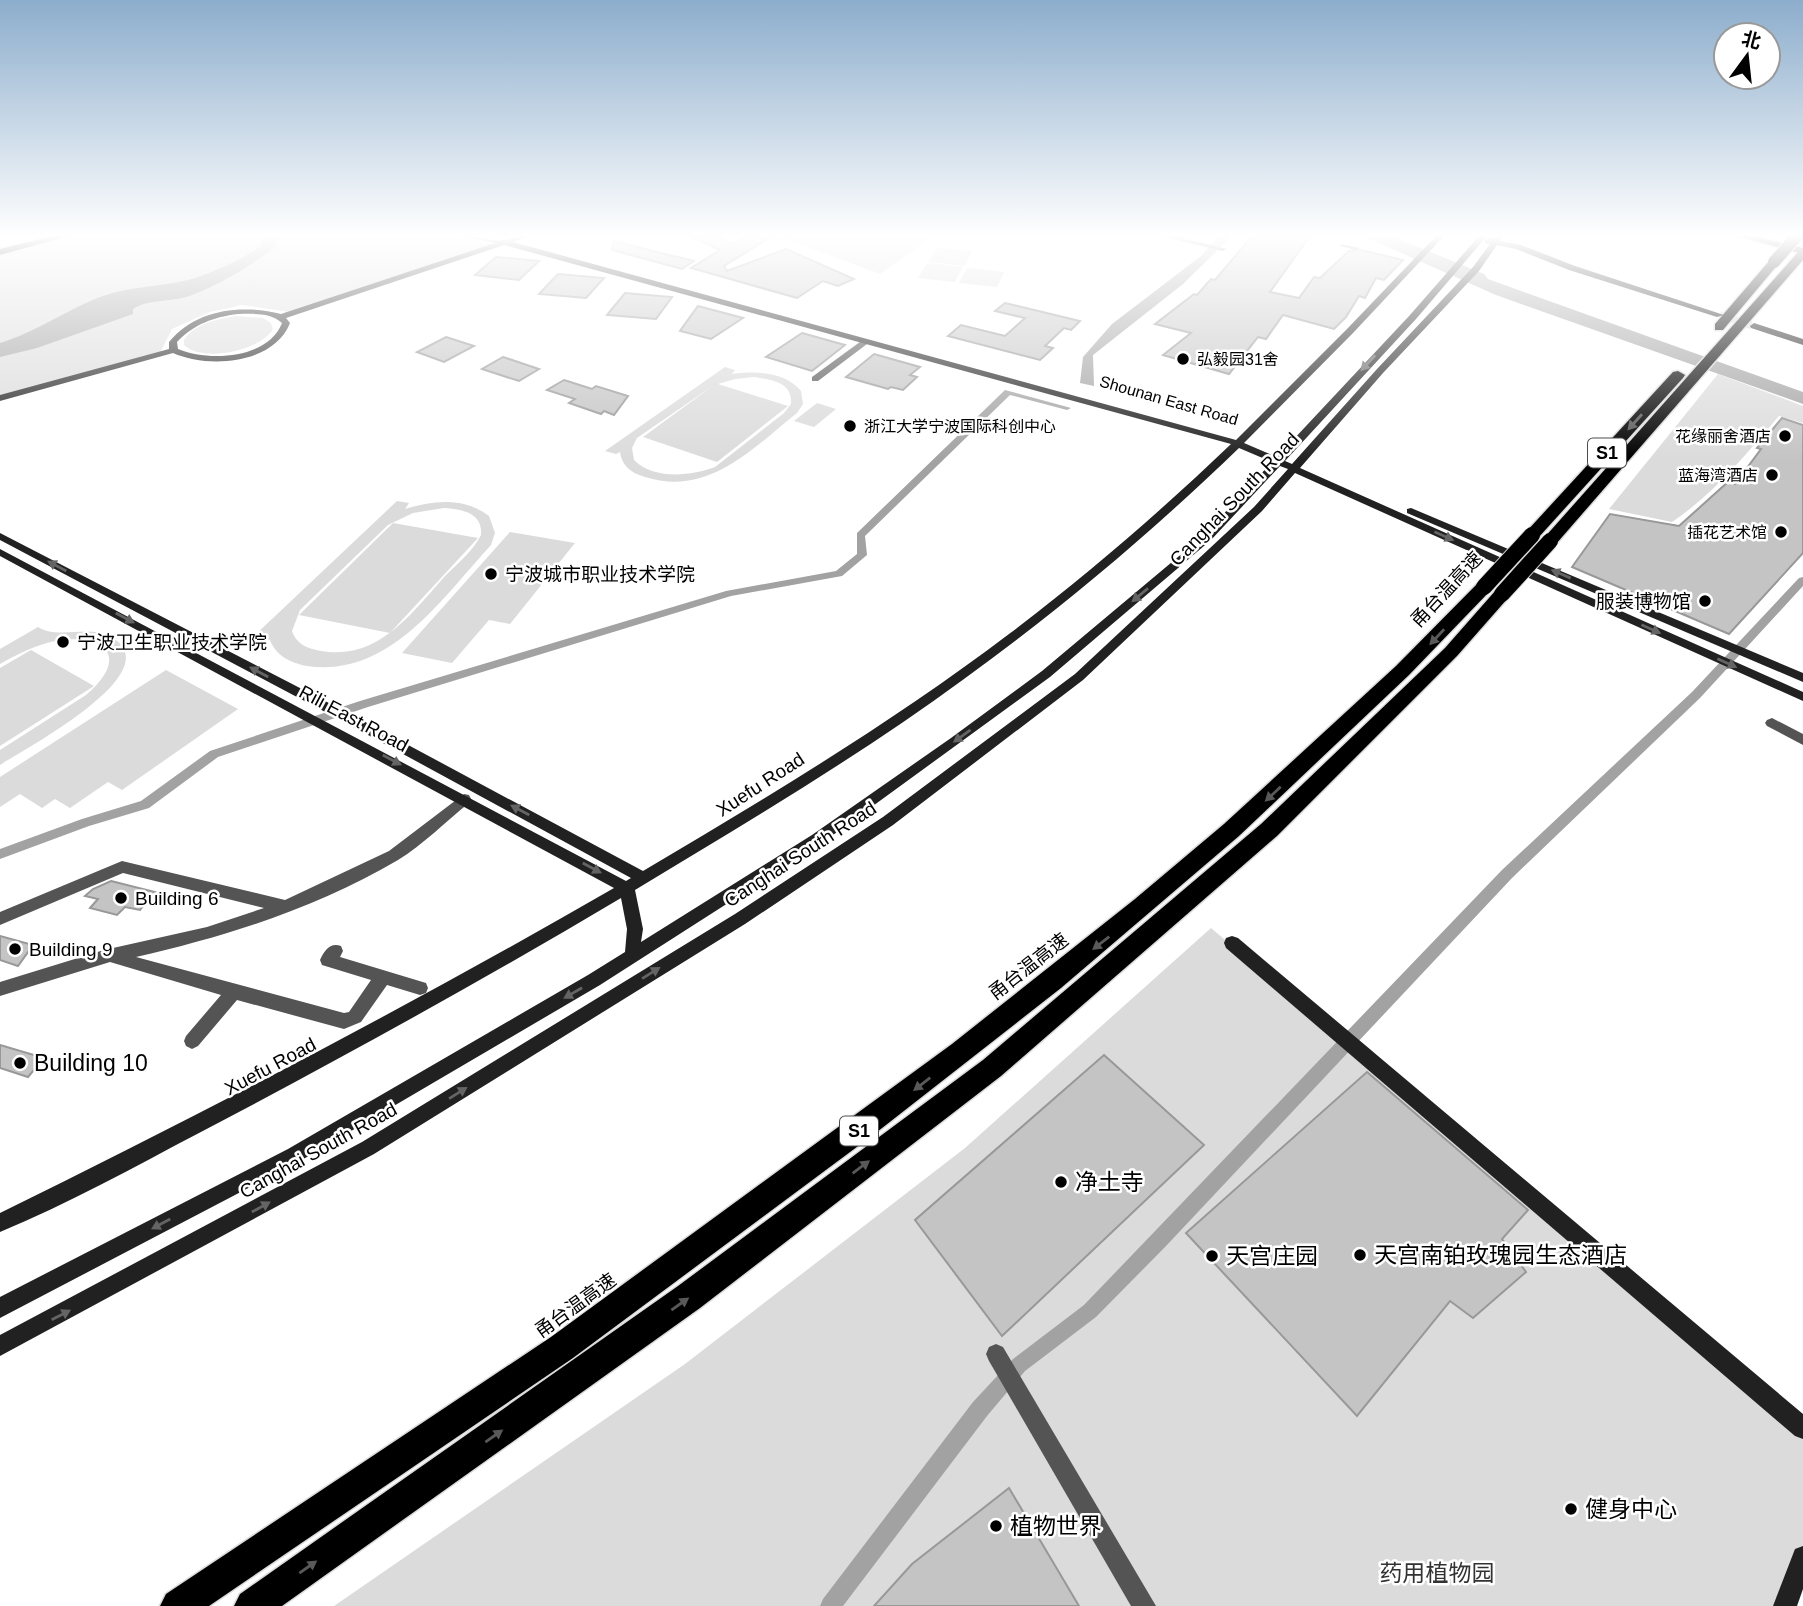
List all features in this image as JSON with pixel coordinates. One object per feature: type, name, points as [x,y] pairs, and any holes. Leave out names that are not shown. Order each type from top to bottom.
[{"type":"highway","name":"甬台温高速","points":[[178,1606],[534,1367],[905,1097],[1110,935],[1267,800],[1493,591],[1531,562],[1688,375],[1709,339],[1733,311]]},
{"type":"highway","name":"甬台温高速","points":[[252,1606],[690,1297],[992,1068],[1269,830],[1451,652],[1514,555],[1532,534],[1688,375],[1718,349],[1752,311]]},
{"type":"main road","points":[[281,317],[286,323],[279,338],[250,353],[203,359],[181,356],[174,350],[173,342],[179,333],[211,317],[251,311],[281,317],[299,311]]},
{"type":"main road","name":"Shounan East Road","points":[[762,311],[1239,440]]},
{"type":"main road","name":"Shounan East Road","points":[[772,311],[1239,440],[1803,697]]},
{"type":"main road","name":"Xuefu Road","points":[[0,1223],[150,1151],[518,953],[702,844],[874,734],[984,658],[1125,547],[1189,491],[1367,311]]},
{"type":"main road","name":"Canghai South Road","points":[[0,1346],[368,1148],[740,919],[888,821],[1079,677],[1207,560],[1419,311]]},
{"type":"main road","name":"Canghai South Road","points":[[0,1308],[294,1155],[632,956],[817,839],[1046,674],[1207,538],[1289,462],[1437,311]]},
{"type":"main road","points":[[1707,311],[1720,315]]},
{"type":"main road","points":[[1754,326],[1803,342]]},
{"type":"main road","points":[[0,398],[174,350]]},
{"type":"main road","name":"Shounan East Road","points":[[1289,462],[1803,678]]},
{"type":"main road","name":"Rili East Road","points":[[0,536],[351,720],[644,878]]},
{"type":"main road","name":"Rili East Road","points":[[0,552],[332,727],[627,888]]},
{"type":"main road","points":[[627,888],[635,929],[632,956]]},
{"type":"main road","points":[[1232,943],[1803,1428]]},
{"type":"main road","points":[[1785,1606],[1803,1557]]},
{"type":"street","points":[[816,379],[867,341]]},
{"type":"street","points":[[1772,723],[1803,740]]},
{"type":"street","points":[[0,989],[110,956],[207,934],[284,906],[394,855],[464,799]]},
{"type":"street","points":[[0,919],[122,867],[284,906]]},
{"type":"street","points":[[335,951],[328,960],[420,988]]},
{"type":"street","points":[[110,956],[344,1021],[355,1017],[383,977]]},
{"type":"street","points":[[192,1041],[234,992]]},
{"type":"street","points":[[996,1354],[1144,1606]]},
{"type":"green space","points":[[0,311],[215,311],[172,329],[160,353],[0,396]]},
{"type":"green space","points":[[237,316],[263,318],[271,323],[273,329],[256,343],[231,352],[204,353],[184,345],[189,334],[201,326]]},
{"type":"green space","points":[[725,367],[735,370],[732,374],[760,373],[778,376],[787,379],[801,391],[803,404],[797,413],[746,454],[709,475],[668,481],[645,477],[628,468],[620,452],[616,454],[605,451]],"holes":[[[754,377],[780,383],[788,391],[791,404],[784,413],[715,467],[695,473],[673,474],[652,471],[634,460],[632,448],[637,438],[714,385],[643,437],[717,462],[788,406],[718,384]]]},
{"type":"green space","points":[[1718,374],[1803,406],[1803,423],[1779,416],[1716,486],[1672,522],[1609,509]]},
{"type":"green space","points":[[817,403],[836,409],[814,427],[794,421]]},
{"type":"green space","points":[[397,501],[409,503],[405,509],[438,502],[459,503],[489,516],[495,533],[491,545],[412,630],[389,647],[364,660],[337,666],[307,666],[285,658],[270,640],[254,636]],"holes":[[[451,509],[464,511],[475,517],[479,522],[481,535],[465,557],[392,631],[360,649],[341,652],[312,649],[296,639],[292,631],[300,610],[388,525],[413,513]]]},
{"type":"green space","points":[[393,523],[478,538],[390,633],[299,615]]},
{"type":"green space","points":[[510,532],[575,543],[510,624],[489,620],[452,663],[402,653]]},
{"type":"green space","points":[[38,627],[46,631],[92,632],[111,637],[125,652],[123,669],[109,688],[87,708],[62,727],[0,765],[0,750],[86,695],[107,669],[109,659],[106,650],[87,640],[73,639],[40,645],[0,664],[0,649]]},
{"type":"green space","points":[[31,650],[94,686],[0,746],[0,668]]},
{"type":"green space","points":[[166,670],[238,709],[122,790],[108,782],[70,808],[55,799],[42,808],[20,794],[0,807],[0,777]]},
{"type":"green space","name":"天宫庄园","points":[[1211,928],[1803,1428],[1803,1557],[1785,1606],[334,1606],[685,1364],[965,1148]]},
{"type":"shaded area","points":[[70,311],[133,311],[133,314],[37,348],[0,357],[0,343]]},
{"type":"shaded area","points":[[1129,311],[1149,311],[1093,355],[1094,386],[1080,383],[1083,357],[1112,324]]},
{"type":"shaded area","points":[[1541,311],[1577,311],[1803,392],[1803,404]]},
{"type":"building","points":[[610,311],[662,311],[656,319],[607,315]]},
{"type":"building","points":[[694,311],[717,311],[743,318],[711,339],[680,331]]},
{"type":"building","points":[[995,311],[1038,311],[1080,321],[1071,330],[1064,328],[1045,346],[1053,348],[1040,360],[948,336],[961,325],[1005,336],[1025,318]]},
{"type":"building","points":[[1172,311],[1350,311],[1334,329],[1283,315],[1266,339],[1258,337],[1229,374],[1163,355],[1191,333],[1155,324]]},
{"type":"building","points":[[802,333],[845,345],[812,371],[766,357]]},
{"type":"building","points":[[446,337],[474,346],[444,362],[417,352]]},
{"type":"building","points":[[874,354],[920,367],[910,375],[917,377],[903,390],[891,387],[888,389],[846,377]]},
{"type":"building","points":[[503,357],[539,369],[519,381],[482,369]]},
{"type":"building","points":[[564,380],[628,396],[614,415],[604,411],[601,414],[569,403],[575,399],[547,390]]},
{"type":"building","name":"服装博物馆","points":[[1782,418],[1803,425],[1803,553],[1729,634],[1572,567],[1610,514],[1679,526],[1729,481],[1735,484],[1761,449],[1757,448]]},
{"type":"building","name":"Building 6","points":[[111,881],[155,892],[140,910],[125,907],[117,915],[90,908],[98,899],[85,896]]},
{"type":"building","name":"Building 9","points":[[0,936],[33,945],[18,966],[0,960]]},
{"type":"building","name":"Building 10","points":[[0,1045],[44,1058],[28,1077],[0,1068]]},
{"type":"building","name":"净土寺","points":[[1104,1055],[1204,1145],[1002,1336],[915,1220]]},
{"type":"building","name":"天宫南铂玫瑰园生态酒店","points":[[1367,1072],[1528,1210],[1502,1239],[1526,1272],[1473,1318],[1450,1301],[1357,1416],[1186,1233]]},
{"type":"building","name":"植物世界","points":[[1009,1488],[1079,1606],[874,1606],[912,1564]]},
{"type":"waterway","points":[[0,854],[86,822],[145,805],[214,754],[364,704],[730,593],[839,574],[862,555],[860,535],[1008,392],[1067,408]]},
{"type":"waterway","points":[[830,1606],[980,1409],[1019,1365],[1090,1311],[1507,874],[1696,695],[1803,580]]},
{"type":"tunnel","points":[[1720,315],[1754,326]]},
{"type":"place","name":"弘毅园31舍","points":[[1183,359]]},
{"type":"place","name":"浙江大学宁波国际科创中心","points":[[850,426]]},
{"type":"place","name":"花缘丽舍酒店","points":[[1785,436]]},
{"type":"place","name":"蓝海湾酒店","points":[[1772,475]]},
{"type":"place","name":"插花艺术馆","points":[[1781,532]]},
{"type":"place","name":"宁波城市职业技术学院","points":[[491,574]]},
{"type":"place","name":"服装博物馆","points":[[1705,601]]},
{"type":"place","name":"宁波卫生职业技术学院","points":[[63,642]]},
{"type":"place","name":"Building 6","points":[[121,898]]},
{"type":"place","name":"Building 9","points":[[15,949]]},
{"type":"place","name":"Building 10","points":[[20,1063]]},
{"type":"place","name":"净土寺","points":[[1061,1182]]},
{"type":"place","name":"天宫南铂玫瑰园生态酒店","points":[[1360,1255]]},
{"type":"place","name":"天宫庄园","points":[[1212,1256]]},
{"type":"place","name":"健身中心","points":[[1571,1509]]},
{"type":"place","name":"植物世界","points":[[996,1526]]},
{"type":"park label","name":"药用植物园","points":[[1437,1573]]}]
